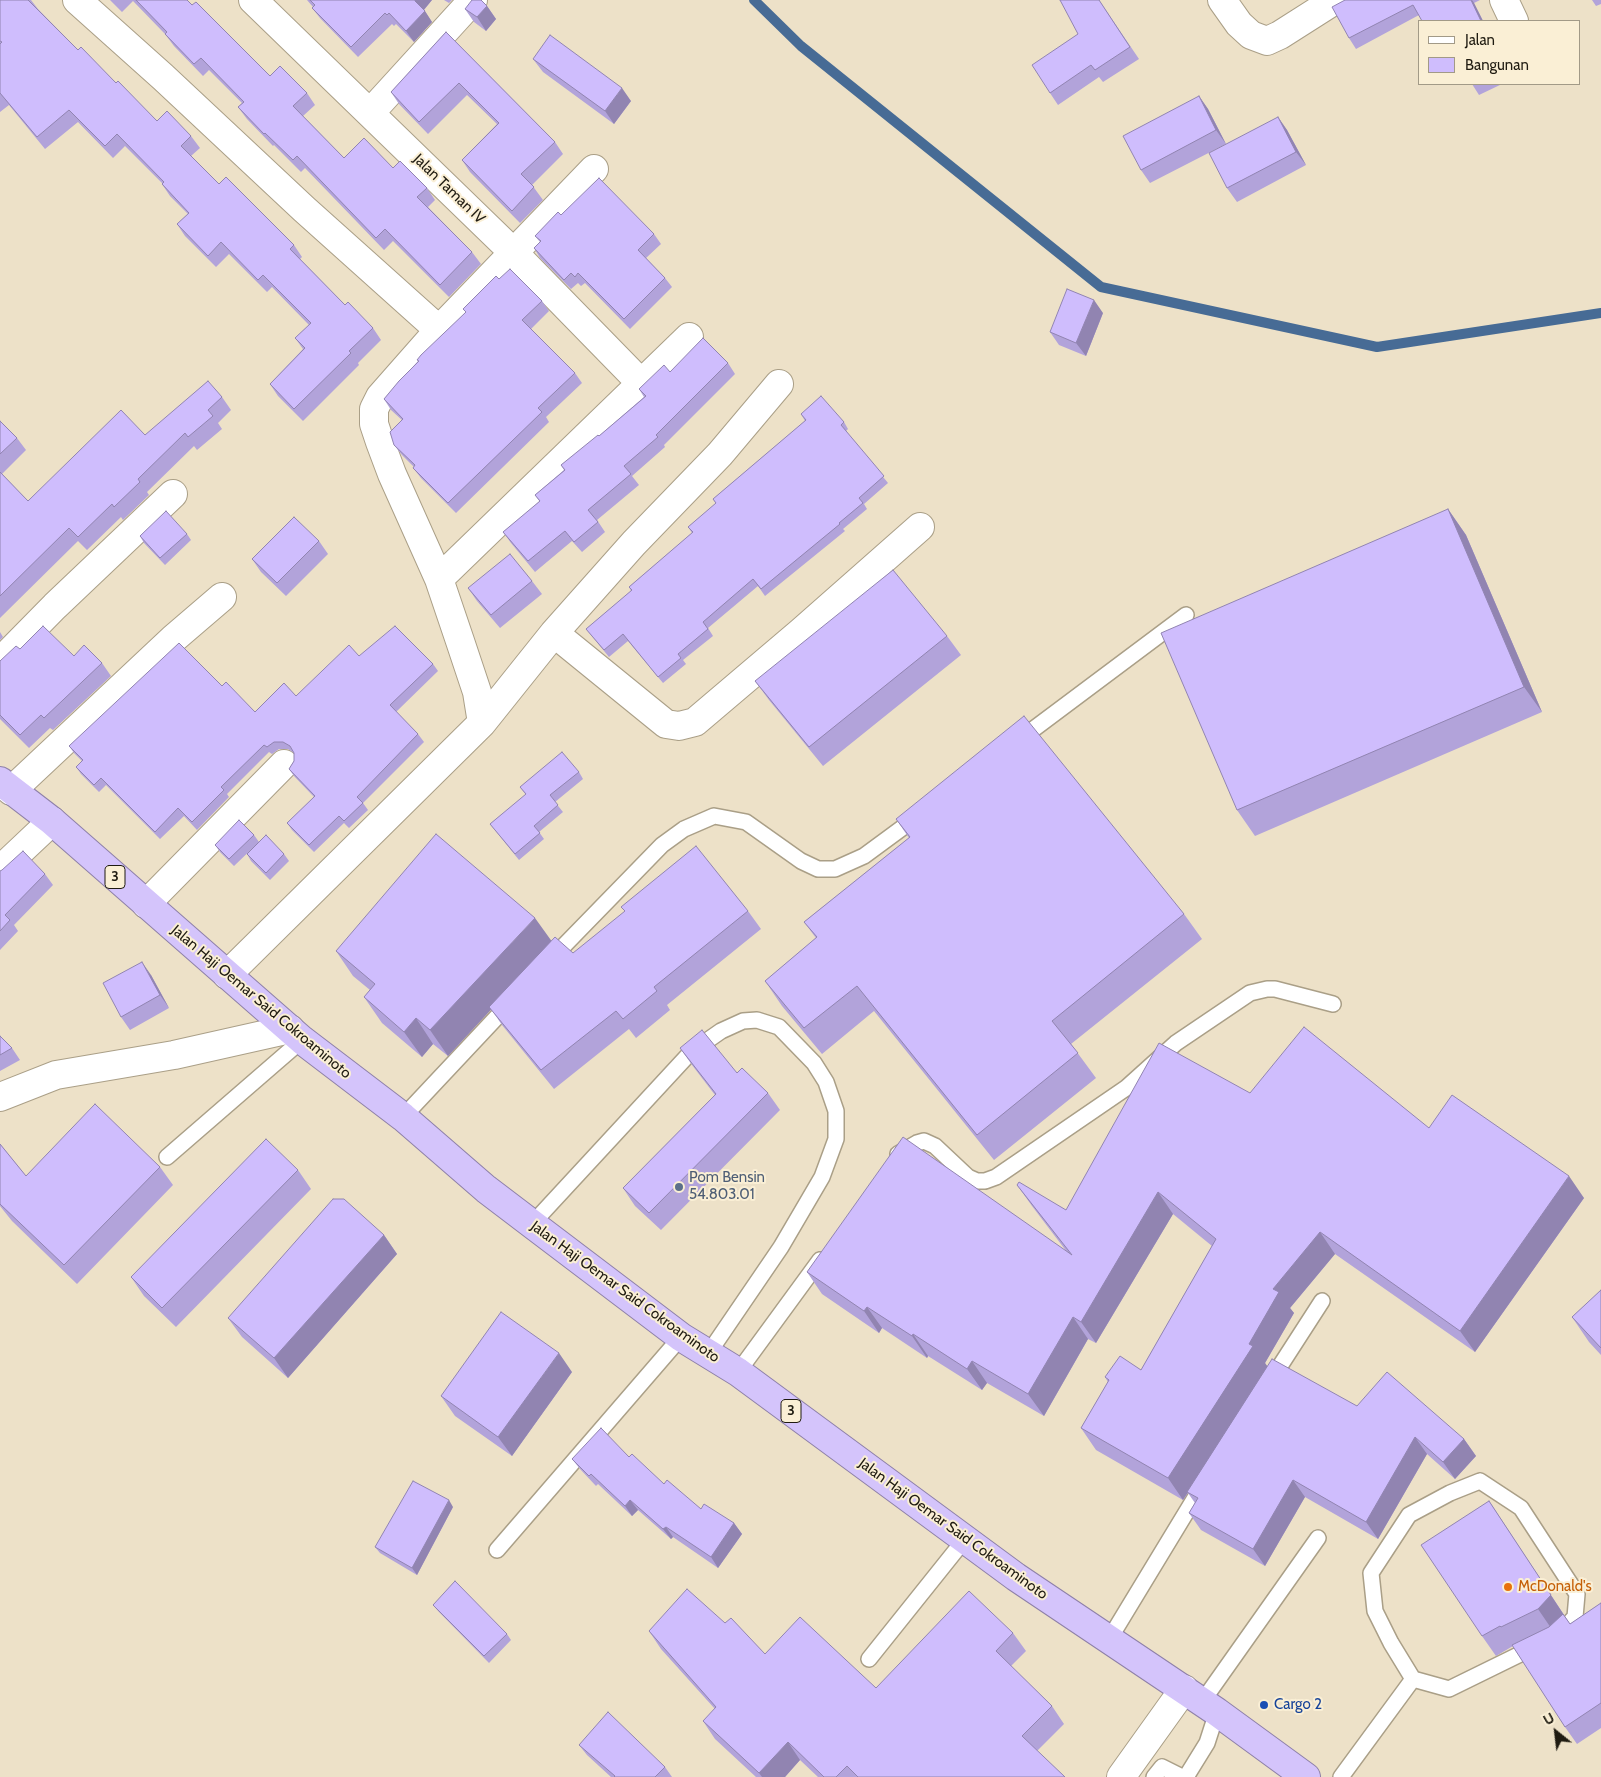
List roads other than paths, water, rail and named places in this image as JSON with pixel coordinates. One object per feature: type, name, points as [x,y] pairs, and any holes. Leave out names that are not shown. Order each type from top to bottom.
[{"type":"highway","name":"Jalan Haji Oemar Said Cokroaminoto","points":[[6,786],[52,821],[296,1034],[403,1117],[486,1188],[532,1224],[681,1337],[738,1372],[1016,1577],[1110,1638],[1306,1777]]},
{"type":"street","points":[[77,0],[163,77],[304,209],[439,330]]},
{"type":"street","name":"Jalan Taman IV","points":[[254,0],[513,252],[640,382]]},
{"type":"street","points":[[370,113],[472,0]]},
{"type":"street","points":[[1222,0],[1239,24],[1251,35],[1267,41],[1335,0]]},
{"type":"street","points":[[1504,0],[1514,20]]},
{"type":"street","points":[[482,723],[477,692],[439,579],[389,466],[374,424],[374,409],[380,397],[439,330],[594,169]]},
{"type":"street","points":[[439,579],[640,382],[689,337]]},
{"type":"street","points":[[227,975],[482,723],[554,633],[634,543],[720,454],[779,384]]},
{"type":"street","points":[[0,662],[55,606],[174,494]]},
{"type":"street","points":[[554,633],[666,724],[679,726],[695,722],[920,527]]},
{"type":"street","points":[[6,786],[222,597]]},
{"type":"street","points":[[146,904],[284,764]]},
{"type":"street","points":[[0,870],[52,821]]},
{"type":"street","points":[[0,1097],[56,1075],[296,1034]]},
{"type":"street","points":[[1121,1777],[1139,1751],[1201,1701]]},
{"type":"lane","points":[[1006,750],[1186,615]]},
{"type":"lane","points":[[543,967],[662,845],[684,829],[714,816],[746,822],[802,861],[818,869],[835,869],[864,856],[927,809]]},
{"type":"lane","points":[[892,1162],[898,1154],[924,1142],[935,1146],[968,1177],[977,1181],[996,1177],[1126,1088],[1176,1043],[1250,993],[1275,988],[1333,1004]]},
{"type":"lane","points":[[403,1117],[523,989]]},
{"type":"lane","points":[[532,1224],[691,1052],[722,1031],[744,1021],[757,1020],[779,1027],[814,1063],[826,1082],[836,1110],[836,1139],[822,1177],[785,1239],[708,1354]]},
{"type":"lane","points":[[167,1157],[296,1034]]},
{"type":"lane","points":[[738,1372],[827,1250]]},
{"type":"lane","points":[[1264,1391],[1322,1302]]},
{"type":"lane","points":[[497,1550],[681,1337]]},
{"type":"lane","points":[[1110,1638],[1211,1472]]},
{"type":"lane","points":[[1480,1481],[1521,1508],[1577,1594],[1575,1617],[1557,1636],[1449,1689],[1413,1679],[1391,1643],[1375,1611],[1371,1572],[1409,1515],[1480,1481]]},
{"type":"lane","points":[[1186,1777],[1207,1743],[1201,1701],[1318,1538]]},
{"type":"lane","points":[[869,1660],[965,1539]]},
{"type":"lane","points":[[1341,1777],[1413,1679]]},
{"type":"lane","points":[[1139,1751],[1158,1772],[1182,1777]]},
{"type":"waterway","points":[[754,0],[801,46],[1101,287],[1377,347],[1601,313]]},
{"type":"place","name":"Pom Bensin 54.803.01","points":[[679,1187]]},
{"type":"place","name":"McDonald's","points":[[1508,1587]]},
{"type":"place","name":"Cargo 2","points":[[1264,1705]]}]
